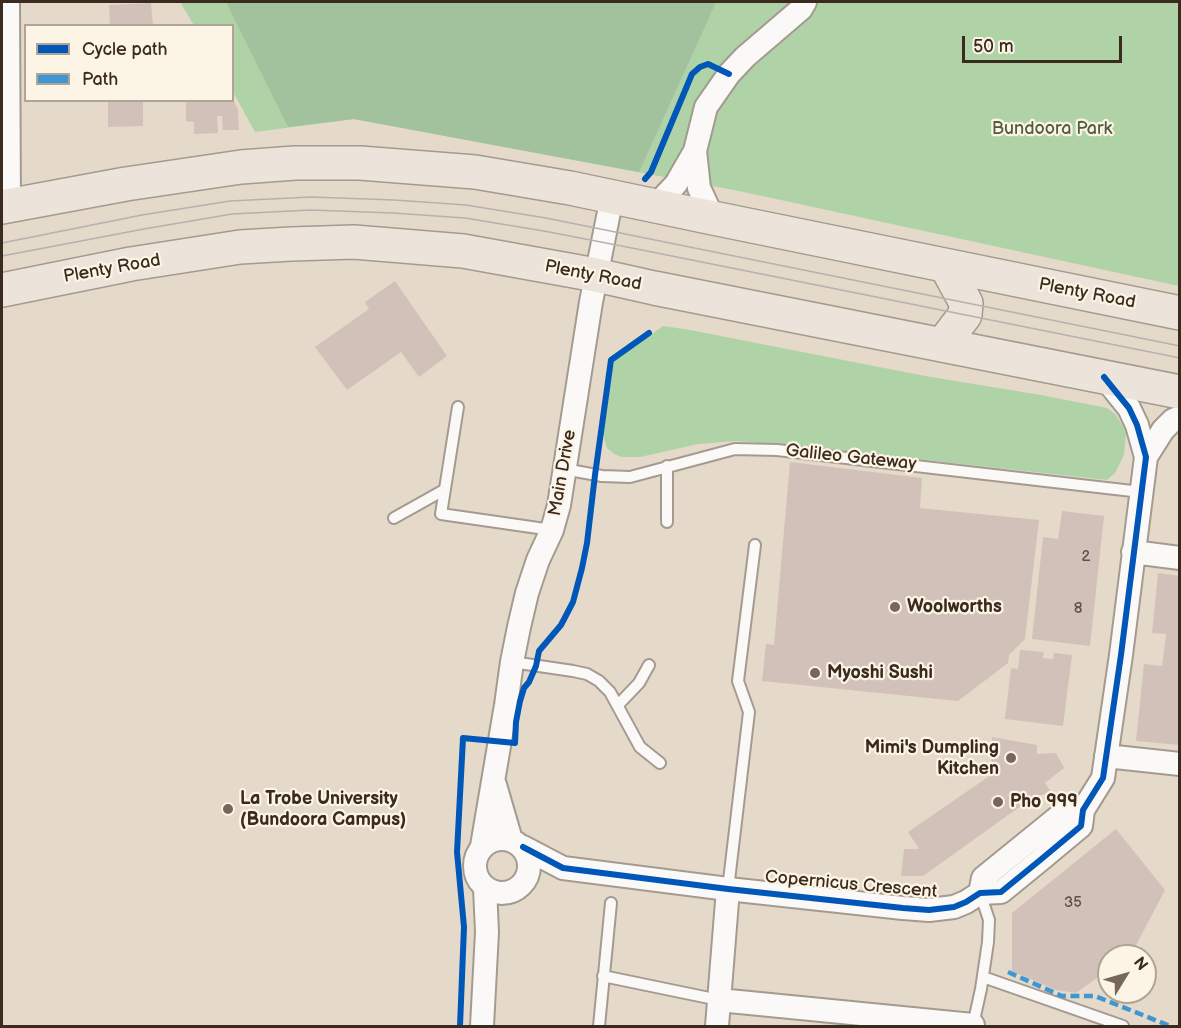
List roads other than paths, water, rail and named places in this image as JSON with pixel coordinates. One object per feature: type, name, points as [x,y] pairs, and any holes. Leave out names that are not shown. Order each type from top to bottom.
[{"type":"highway","name":"Plenty Road","points":[[5,206],[241,166],[360,163],[475,172],[570,188],[1179,313]]},
{"type":"highway","name":"Plenty Road","points":[[2,290],[131,264],[240,248],[354,242],[463,251],[596,275],[1179,392]]},
{"type":"highway","points":[[942,345],[965,315],[966,303],[946,266]]},
{"type":"street","points":[[5,206],[8,2]]},
{"type":"street","points":[[655,206],[676,184],[695,151],[706,107],[729,74],[745,57],[801,9],[805,2]]},
{"type":"street","points":[[695,151],[699,188],[713,218]]},
{"type":"street","name":"Main Drive","points":[[482,846],[512,662],[527,593],[538,560],[552,530],[559,505],[596,275],[612,197]]},
{"type":"street","points":[[980,893],[983,878],[1068,809],[1083,810],[1103,778],[1146,457],[1137,425],[1129,408],[1104,377]]},
{"type":"street","points":[[1146,457],[1163,430],[1179,417]]},
{"type":"street","points":[[1133,552],[1179,558]]},
{"type":"street","points":[[1107,756],[1179,764]]},
{"type":"street","name":"Main Drive","points":[[493,781],[517,844]]},
{"type":"street","points":[[487,932],[520,885],[529,872],[529,862],[528,856],[517,844],[499,838],[490,840],[482,846],[474,863],[475,874],[480,883],[485,888],[500,893],[520,885]]},
{"type":"street","name":"Copernicus Crescent","points":[[517,844],[563,868],[891,907],[929,910],[954,907],[980,893]]},
{"type":"street","name":"Copernicus Crescent","points":[[520,885],[563,868]]},
{"type":"street","points":[[482,1026],[487,932],[485,888]]},
{"type":"street","points":[[717,1026],[728,889]]},
{"type":"street","points":[[719,1000],[974,1025]]},
{"type":"lane","points":[[458,406],[441,514],[552,530]]},
{"type":"lane","name":"Galileo Gateway","points":[[564,469],[602,476],[630,477],[735,449],[777,450],[1141,492]]},
{"type":"lane","points":[[667,466],[667,522]]},
{"type":"lane","points":[[394,518],[444,490]]},
{"type":"lane","points":[[728,889],[748,712],[738,681],[755,545]]},
{"type":"lane","points":[[512,662],[573,670],[599,681],[610,692],[640,747],[660,763]]},
{"type":"lane","points":[[618,705],[639,683],[649,665]]},
{"type":"lane","points":[[974,1025],[988,942],[989,920],[980,893]]},
{"type":"lane","points":[[598,1026],[611,903]]},
{"type":"lane","points":[[603,976],[719,1000]]},
{"type":"lane","points":[[983,977],[1123,1026]]},
{"type":"tram line","points":[[2,243],[142,215],[230,201],[311,197],[466,205],[546,218],[1180,346]]},
{"type":"tram line","points":[[2,256],[232,214],[311,210],[465,218],[637,249],[1180,358]]},
{"type":"place","name":"Woolworths","points":[[895,607]]},
{"type":"place","name":"Myoshi Sushi","points":[[815,673]]},
{"type":"place","name":"Mimi's Dumpling Kitchen","points":[[1011,758]]},
{"type":"place","name":"Pho 999","points":[[998,802]]},
{"type":"place","name":"La Trobe University (Bundoora Campus)","points":[[228,809]]},
{"type":"park label","name":"Bundoora Park","points":[[1052,129]]}]
